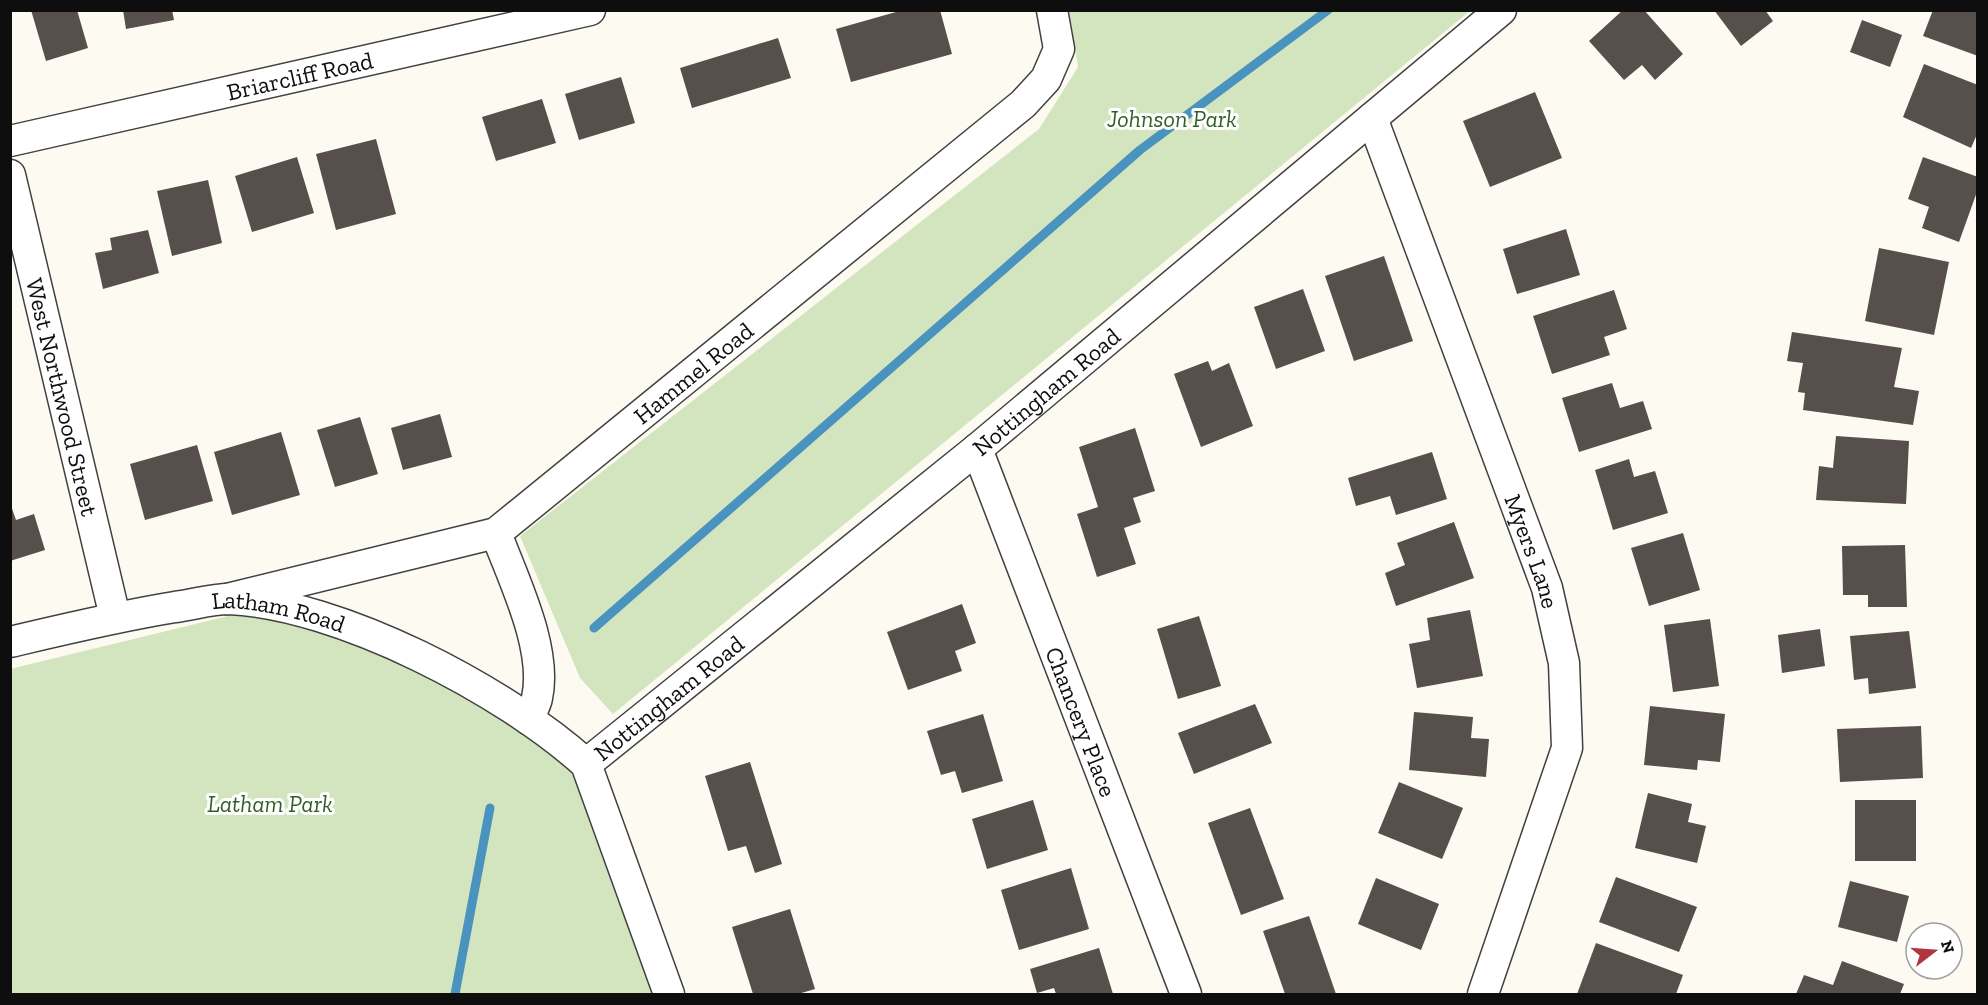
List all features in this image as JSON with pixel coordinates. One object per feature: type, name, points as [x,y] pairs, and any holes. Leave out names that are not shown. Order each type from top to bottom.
[{"type":"street","name":"Briarcliff Road","points":[[10,141],[590,10]]},
{"type":"street","name":"Hammel Road","points":[[226,599],[496,533],[1023,104],[1046,79],[1059,49],[1052,10]]},
{"type":"street","name":"Nottingham Road","points":[[586,764],[977,449],[1501,10]]},
{"type":"street","name":"Myers Lane","points":[[1372,118],[1547,588],[1564,663],[1566,748],[1482,994]]},
{"type":"street","name":"West Northwood Street","points":[[10,175],[115,617]]},
{"type":"street","name":"Chancery Place","points":[[977,449],[1185,994]]},
{"type":"street","points":[[496,533],[530,625],[538,666],[537,698],[528,719]]},
{"type":"street","name":"Latham Road","points":[[10,642],[115,617],[226,599],[274,604],[316,615],[465,678],[557,738],[586,764],[669,994]]},
{"type":"green space","name":"Johnson Park","points":[[1069,11],[1470,11],[613,714],[580,678],[520,536],[1039,129],[1078,67]]},
{"type":"green space","name":"Latham Park","points":[[274,605],[382,641],[586,764],[669,994],[11,994],[10,669]]},
{"type":"building","points":[[31,10],[77,10],[88,48],[46,61]]},
{"type":"building","points":[[123,10],[172,10],[174,20],[126,29]]},
{"type":"building","points":[[903,10],[940,10],[952,54],[851,82],[836,29]]},
{"type":"building","points":[[1623,10],[1644,10],[1683,54],[1655,80],[1642,65],[1624,80],[1589,41]]},
{"type":"building","points":[[1714,10],[1765,10],[1773,21],[1741,46]]},
{"type":"building","points":[[1933,10],[1978,10],[1978,56],[1923,36]]},
{"type":"building","points":[[1862,20],[1902,35],[1890,67],[1850,52]]},
{"type":"building","points":[[778,38],[791,78],[692,108],[680,68]]},
{"type":"building","points":[[1924,64],[1978,85],[1978,132],[1971,148],[1903,117]]},
{"type":"building","points":[[621,77],[635,123],[579,140],[565,94]]},
{"type":"building","points":[[1535,92],[1562,158],[1490,187],[1463,121]]},
{"type":"building","points":[[542,99],[556,143],[496,161],[482,117]]},
{"type":"building","points":[[376,139],[396,214],[336,230],[316,154]]},
{"type":"building","points":[[297,157],[314,213],[252,232],[235,176]]},
{"type":"building","points":[[1923,157],[1978,177],[1978,189],[1959,242],[1922,228],[1929,207],[1908,199]]},
{"type":"building","points":[[208,180],[222,243],[172,256],[157,191]]},
{"type":"building","points":[[1566,229],[1580,275],[1517,294],[1503,249]]},
{"type":"building","points":[[148,230],[159,273],[103,289],[95,253],[112,250],[110,238]]},
{"type":"building","points":[[1879,248],[1949,262],[1934,335],[1865,321]]},
{"type":"building","points":[[1384,256],[1413,341],[1354,361],[1325,276]]},
{"type":"building","points":[[1303,289],[1325,351],[1276,369],[1254,307]]},
{"type":"building","points":[[1614,290],[1627,329],[1604,337],[1610,355],[1552,374],[1533,316]]},
{"type":"building","points":[[1792,332],[1902,348],[1894,387],[1919,391],[1913,425],[1803,410],[1805,393],[1798,392],[1803,363],[1787,361]]},
{"type":"building","points":[[1208,361],[1212,371],[1229,363],[1253,426],[1201,447],[1174,374]]},
{"type":"building","points":[[1612,383],[1620,408],[1643,401],[1652,429],[1579,452],[1562,398]]},
{"type":"building","points":[[440,414],[452,457],[403,470],[391,428]]},
{"type":"building","points":[[360,417],[378,474],[335,487],[317,430]]},
{"type":"building","points":[[1135,428],[1155,491],[1133,498],[1141,522],[1124,528],[1136,564],[1097,577],[1077,514],[1098,507],[1079,447]]},
{"type":"building","points":[[281,432],[300,495],[232,515],[214,452]]},
{"type":"building","points":[[1836,436],[1909,441],[1906,504],[1816,500],[1819,466],[1833,468]]},
{"type":"building","points":[[197,445],[213,501],[145,520],[130,464]]},
{"type":"building","points":[[1432,452],[1447,499],[1396,515],[1390,496],[1356,506],[1348,478]]},
{"type":"building","points":[[1629,459],[1634,477],[1655,471],[1668,513],[1613,530],[1595,470]]},
{"type":"building","points":[[10,503],[16,520],[34,514],[45,550],[10,561]]},
{"type":"building","points":[[1454,522],[1474,578],[1396,606],[1385,573],[1405,565],[1397,543]]},
{"type":"building","points":[[1683,533],[1700,590],[1649,606],[1631,548]]},
{"type":"building","points":[[1905,545],[1907,607],[1868,607],[1868,595],[1843,595],[1842,546]]},
{"type":"building","points":[[962,604],[976,643],[955,651],[962,671],[908,690],[887,632]]},
{"type":"building","points":[[1470,610],[1483,676],[1417,688],[1409,644],[1430,640],[1427,618]]},
{"type":"building","points":[[1199,616],[1221,686],[1178,699],[1157,629]]},
{"type":"building","points":[[1710,619],[1719,686],[1673,692],[1664,625]]},
{"type":"building","points":[[1820,629],[1825,666],[1782,673],[1778,635]]},
{"type":"building","points":[[1909,631],[1916,688],[1869,694],[1868,678],[1854,680],[1850,636]]},
{"type":"building","points":[[1255,704],[1272,743],[1194,774],[1178,733]]},
{"type":"building","points":[[1650,706],[1725,714],[1720,762],[1698,760],[1697,770],[1644,765]]},
{"type":"building","points":[[1414,712],[1473,717],[1471,738],[1489,739],[1486,777],[1409,770]]},
{"type":"building","points":[[983,714],[1003,781],[962,793],[955,771],[941,775],[927,731]]},
{"type":"building","points":[[1921,726],[1923,778],[1840,782],[1837,729]]},
{"type":"building","points":[[750,762],[782,864],[755,873],[746,846],[728,851],[705,776]]},
{"type":"building","points":[[1399,782],[1463,808],[1442,859],[1378,833]]},
{"type":"building","points":[[1648,793],[1692,804],[1688,822],[1706,826],[1697,863],[1635,848]]},
{"type":"building","points":[[1033,800],[1048,850],[987,869],[972,819]]},
{"type":"building","points":[[1855,800],[1916,800],[1916,861],[1855,861]]},
{"type":"building","points":[[1250,808],[1284,899],[1241,915],[1208,823]]},
{"type":"building","points":[[1071,868],[1089,929],[1019,950],[1001,890]]},
{"type":"building","points":[[1616,877],[1697,907],[1679,952],[1599,922]]},
{"type":"building","points":[[1376,878],[1439,904],[1421,950],[1358,924]]},
{"type":"building","points":[[1850,881],[1909,896],[1897,942],[1838,927]]},
{"type":"building","points":[[790,909],[815,989],[798,994],[753,994],[732,927]]},
{"type":"building","points":[[1309,916],[1336,994],[1285,994],[1263,931]]},
{"type":"building","points":[[1596,943],[1683,975],[1676,994],[1577,994]]},
{"type":"building","points":[[1099,948],[1113,994],[1056,994],[1054,988],[1037,993],[1030,969]]},
{"type":"building","points":[[1842,961],[1904,984],[1900,994],[1796,994],[1804,975],[1833,985]]},
{"type":"waterway","points":[[594,628],[1140,150],[1328,10]]},
{"type":"waterway","points":[[455,994],[490,808]]}]
